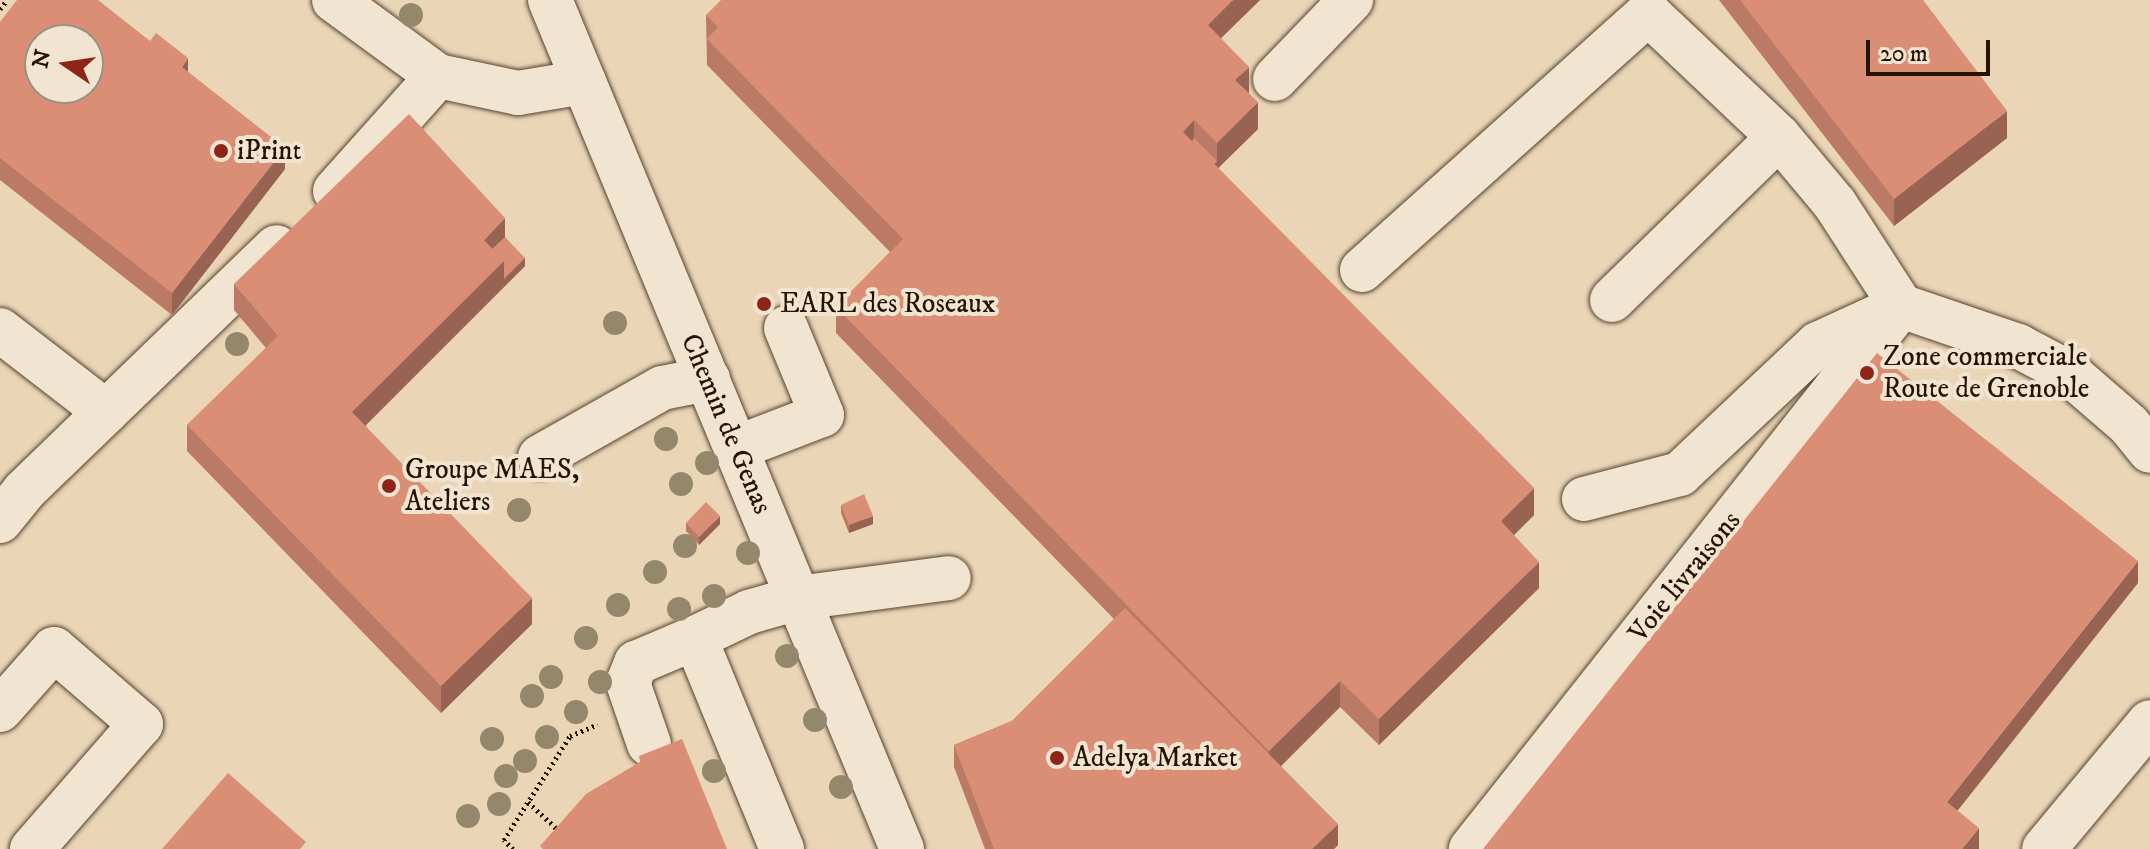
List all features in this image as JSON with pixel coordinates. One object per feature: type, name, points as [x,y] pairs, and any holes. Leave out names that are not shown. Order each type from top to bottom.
[{"type":"street","points":[[334,0],[438,76],[518,93],[584,82]]},
{"type":"street","name":"Chemin de Genas","points":[[550,0],[902,849]]},
{"type":"street","points":[[1275,79],[1351,0]]},
{"type":"street","points":[[1362,270],[1648,13],[1779,137],[1835,204],[1901,306],[2018,346],[2069,373],[2150,451]]},
{"type":"street","points":[[0,521],[106,412],[362,164],[438,76]]},
{"type":"street","points":[[1612,300],[1779,137]]},
{"type":"street","points":[[1584,499],[1680,474],[1818,344],[1901,306]]},
{"type":"street","name":"Voie livraisons","points":[[1471,849],[1901,306]]},
{"type":"street","points":[[736,448],[822,415],[786,328]]},
{"type":"street","points":[[0,330],[106,412]]},
{"type":"street","points":[[540,457],[662,388],[708,379]]},
{"type":"street","points":[[642,726],[628,683],[636,663],[749,612],[798,598],[949,578]]},
{"type":"street","points":[[695,638],[782,849]]},
{"type":"street","points":[[0,710],[54,649],[141,724],[32,849]]},
{"type":"street","points":[[2044,849],[2150,722]]},
{"type":"path","points":[[0,9],[7,0]]},
{"type":"path","points":[[513,849],[504,840],[570,736],[642,726]]},
{"type":"path","points":[[528,802],[556,828]]},
{"type":"building","points":[[17,0],[98,0],[150,41],[156,33],[188,58],[182,67],[285,148],[172,293],[0,158],[0,22]]},
{"type":"building","points":[[721,0],[1233,0],[1208,25],[1249,67],[1235,80],[1258,102],[1217,143],[1194,120],[1183,132],[1534,488],[1501,521],[1539,562],[1379,719],[1340,681],[1269,751],[836,307],[903,239],[707,39],[718,27],[706,15]]},
{"type":"building","points":[[1740,0],[1923,0],[2007,111],[1894,199]]},
{"type":"building","points":[[409,114],[505,218],[484,240],[504,261],[352,412],[532,598],[441,686],[187,425],[278,336],[234,284]]},
{"type":"building","points":[[1194,138],[1217,161],[1214,164],[1192,141]]},
{"type":"building","points":[[505,237],[525,258],[504,279],[504,261],[492,249]]},
{"type":"building","points":[[1877,353],[2138,561],[1947,802],[1979,828],[1962,849],[1483,849]]},
{"type":"building","points":[[864,494],[873,516],[849,525],[841,505]]},
{"type":"building","points":[[706,502],[720,516],[699,537],[686,523]]},
{"type":"building","points":[[1125,608],[1338,824],[1312,849],[994,849],[954,745],[1012,721]]},
{"type":"building","points":[[682,739],[727,849],[543,849],[540,846],[586,794],[640,762],[639,756]]},
{"type":"building","points":[[228,773],[306,842],[300,849],[162,849]]},
{"type":"place","name":"iPrint","points":[[221,151]]},
{"type":"place","name":"EARL des Roseaux","points":[[764,304]]},
{"type":"place","name":"Zone commerciale Route de Grenoble","points":[[1867,373]]},
{"type":"place","name":"Groupe MAES, Ateliers","points":[[389,486]]},
{"type":"place","name":"Adelya Market","points":[[1057,758]]}]
